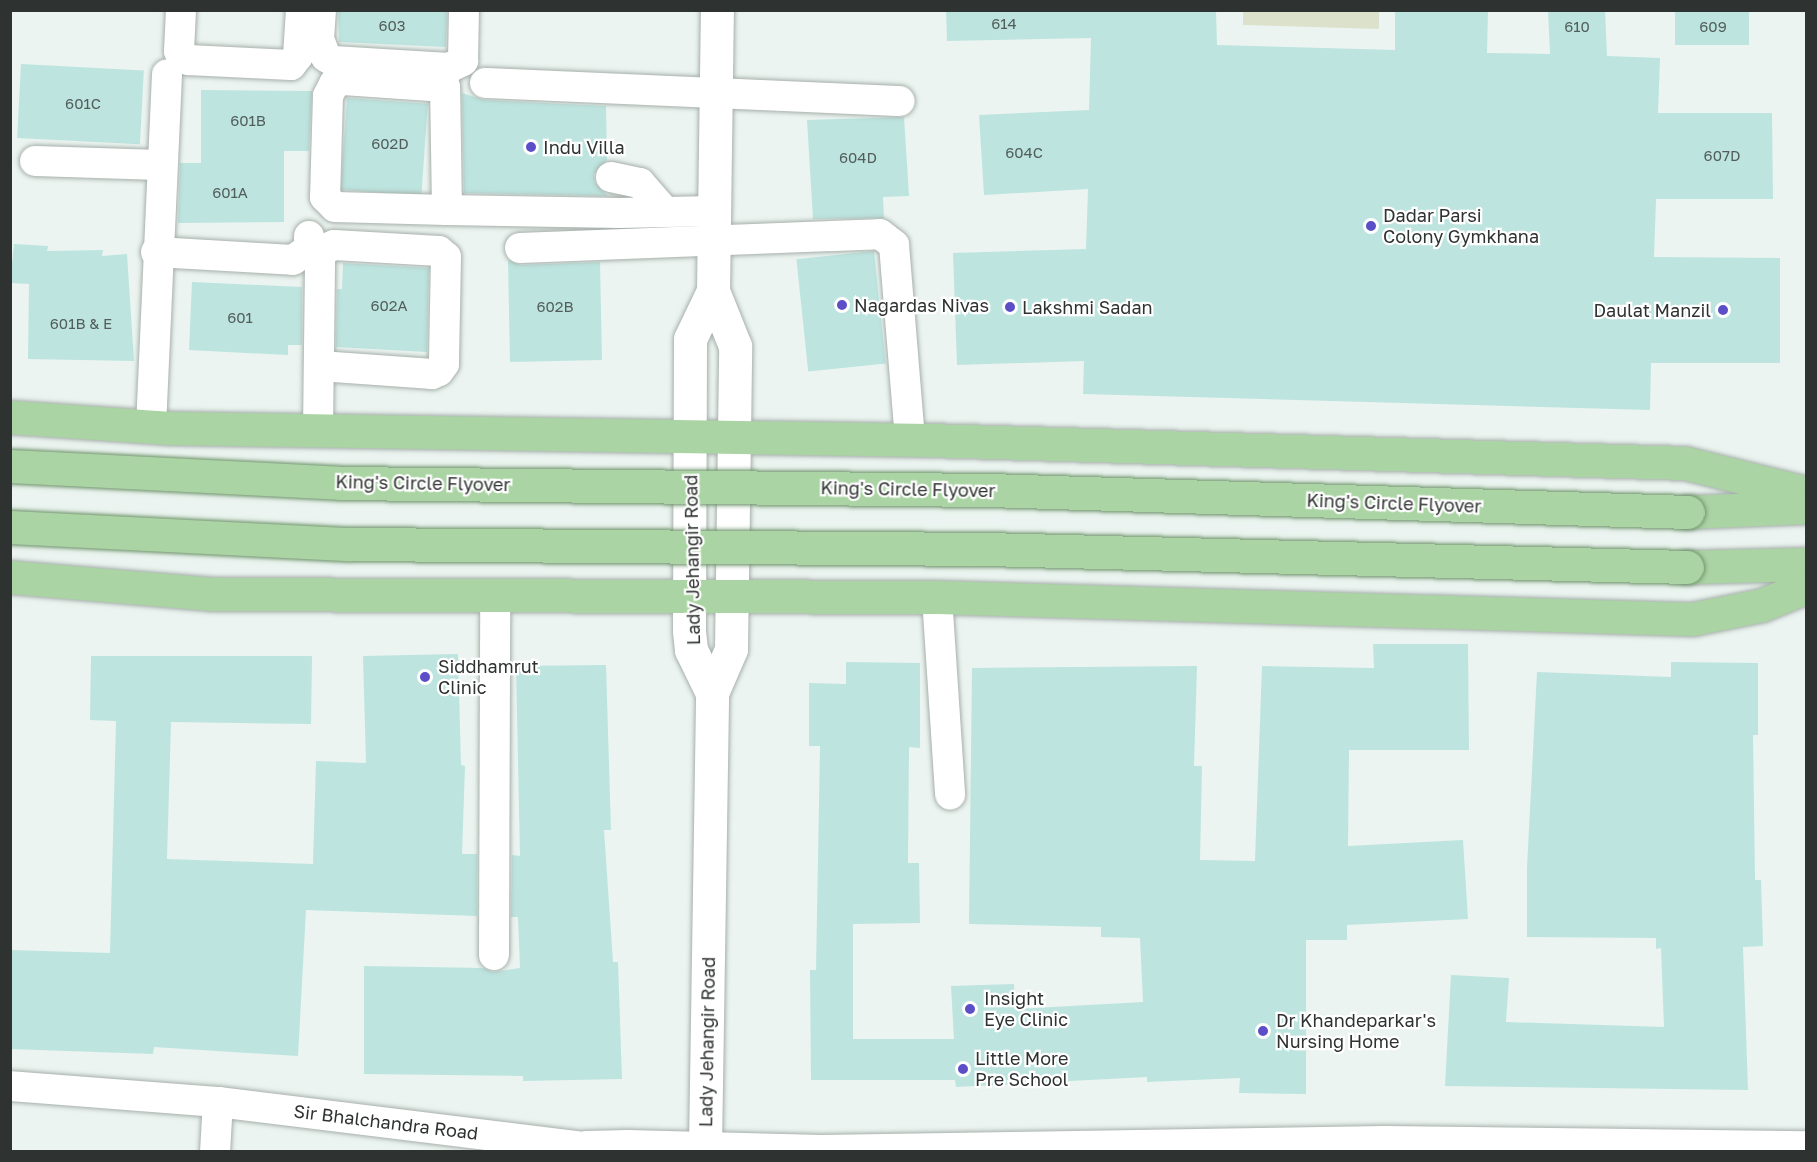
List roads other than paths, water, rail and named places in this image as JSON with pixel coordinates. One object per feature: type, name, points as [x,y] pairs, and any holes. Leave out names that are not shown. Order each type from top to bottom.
[{"type":"highway","points":[[10,417],[151,427],[692,439],[910,440],[1685,463],[1806,493]]},
{"type":"highway","name":"King's Circle Flyover","points":[[10,466],[340,483],[988,490],[1688,512],[1806,507]]},
{"type":"highway","points":[[10,527],[350,544],[986,549],[1687,567],[1806,564]]},
{"type":"highway","points":[[10,577],[212,594],[690,600],[938,597],[1692,619],[1762,605],[1806,587]]},
{"type":"street","points":[[181,10],[179,51],[188,60],[291,65],[298,56],[301,10]]},
{"type":"street","points":[[321,10],[319,39],[326,57],[333,61],[449,68],[463,61],[464,10]]},
{"type":"street","name":"Lady Jehangir Road","points":[[705,1147],[712,693],[691,650],[690,339],[713,291],[714,93],[717,10]]},
{"type":"street","points":[[151,427],[156,252],[167,74]]},
{"type":"street","points":[[447,210],[445,87],[343,80],[334,84],[328,96],[326,186],[331,205],[447,210],[714,211]]},
{"type":"street","points":[[485,83],[900,101]]},
{"type":"street","points":[[35,161],[160,165]]},
{"type":"street","points":[[611,177],[640,183],[664,212]]},
{"type":"street","points":[[520,248],[714,243],[880,234],[894,245],[910,440]]},
{"type":"street","points":[[156,252],[293,260],[309,249],[309,236]]},
{"type":"street","points":[[318,430],[320,257],[325,249],[334,245],[439,251],[446,257],[444,364],[439,370],[432,374],[320,366]]},
{"type":"street","points":[[712,693],[730,649],[735,346],[713,291]]},
{"type":"street","points":[[938,597],[950,795]]},
{"type":"street","points":[[494,955],[495,598]]},
{"type":"street","name":"Sir Bhalchandra Road","points":[[10,1086],[218,1102],[584,1149],[705,1147],[809,1151],[1806,1147]]},
{"type":"street","points":[[215,1152],[218,1102]]},
{"type":"place","name":"Indu Villa","points":[[531,147]]},
{"type":"place","name":"Dadar Parsi Colony Gymkhana","points":[[1371,226]]},
{"type":"place","name":"Nagardas Nivas","points":[[842,305]]},
{"type":"place","name":"Lakshmi Sadan","points":[[1010,307]]},
{"type":"place","name":"Daulat Manzil","points":[[1723,310]]},
{"type":"place","name":"Siddhamrut Clinic","points":[[425,677]]},
{"type":"place","name":"Insight Eye Clinic","points":[[970,1009]]},
{"type":"place","name":"Dr Khandeparkar's Nursing Home","points":[[1263,1031]]},
{"type":"place","name":"Little More Pre School","points":[[963,1069]]}]
